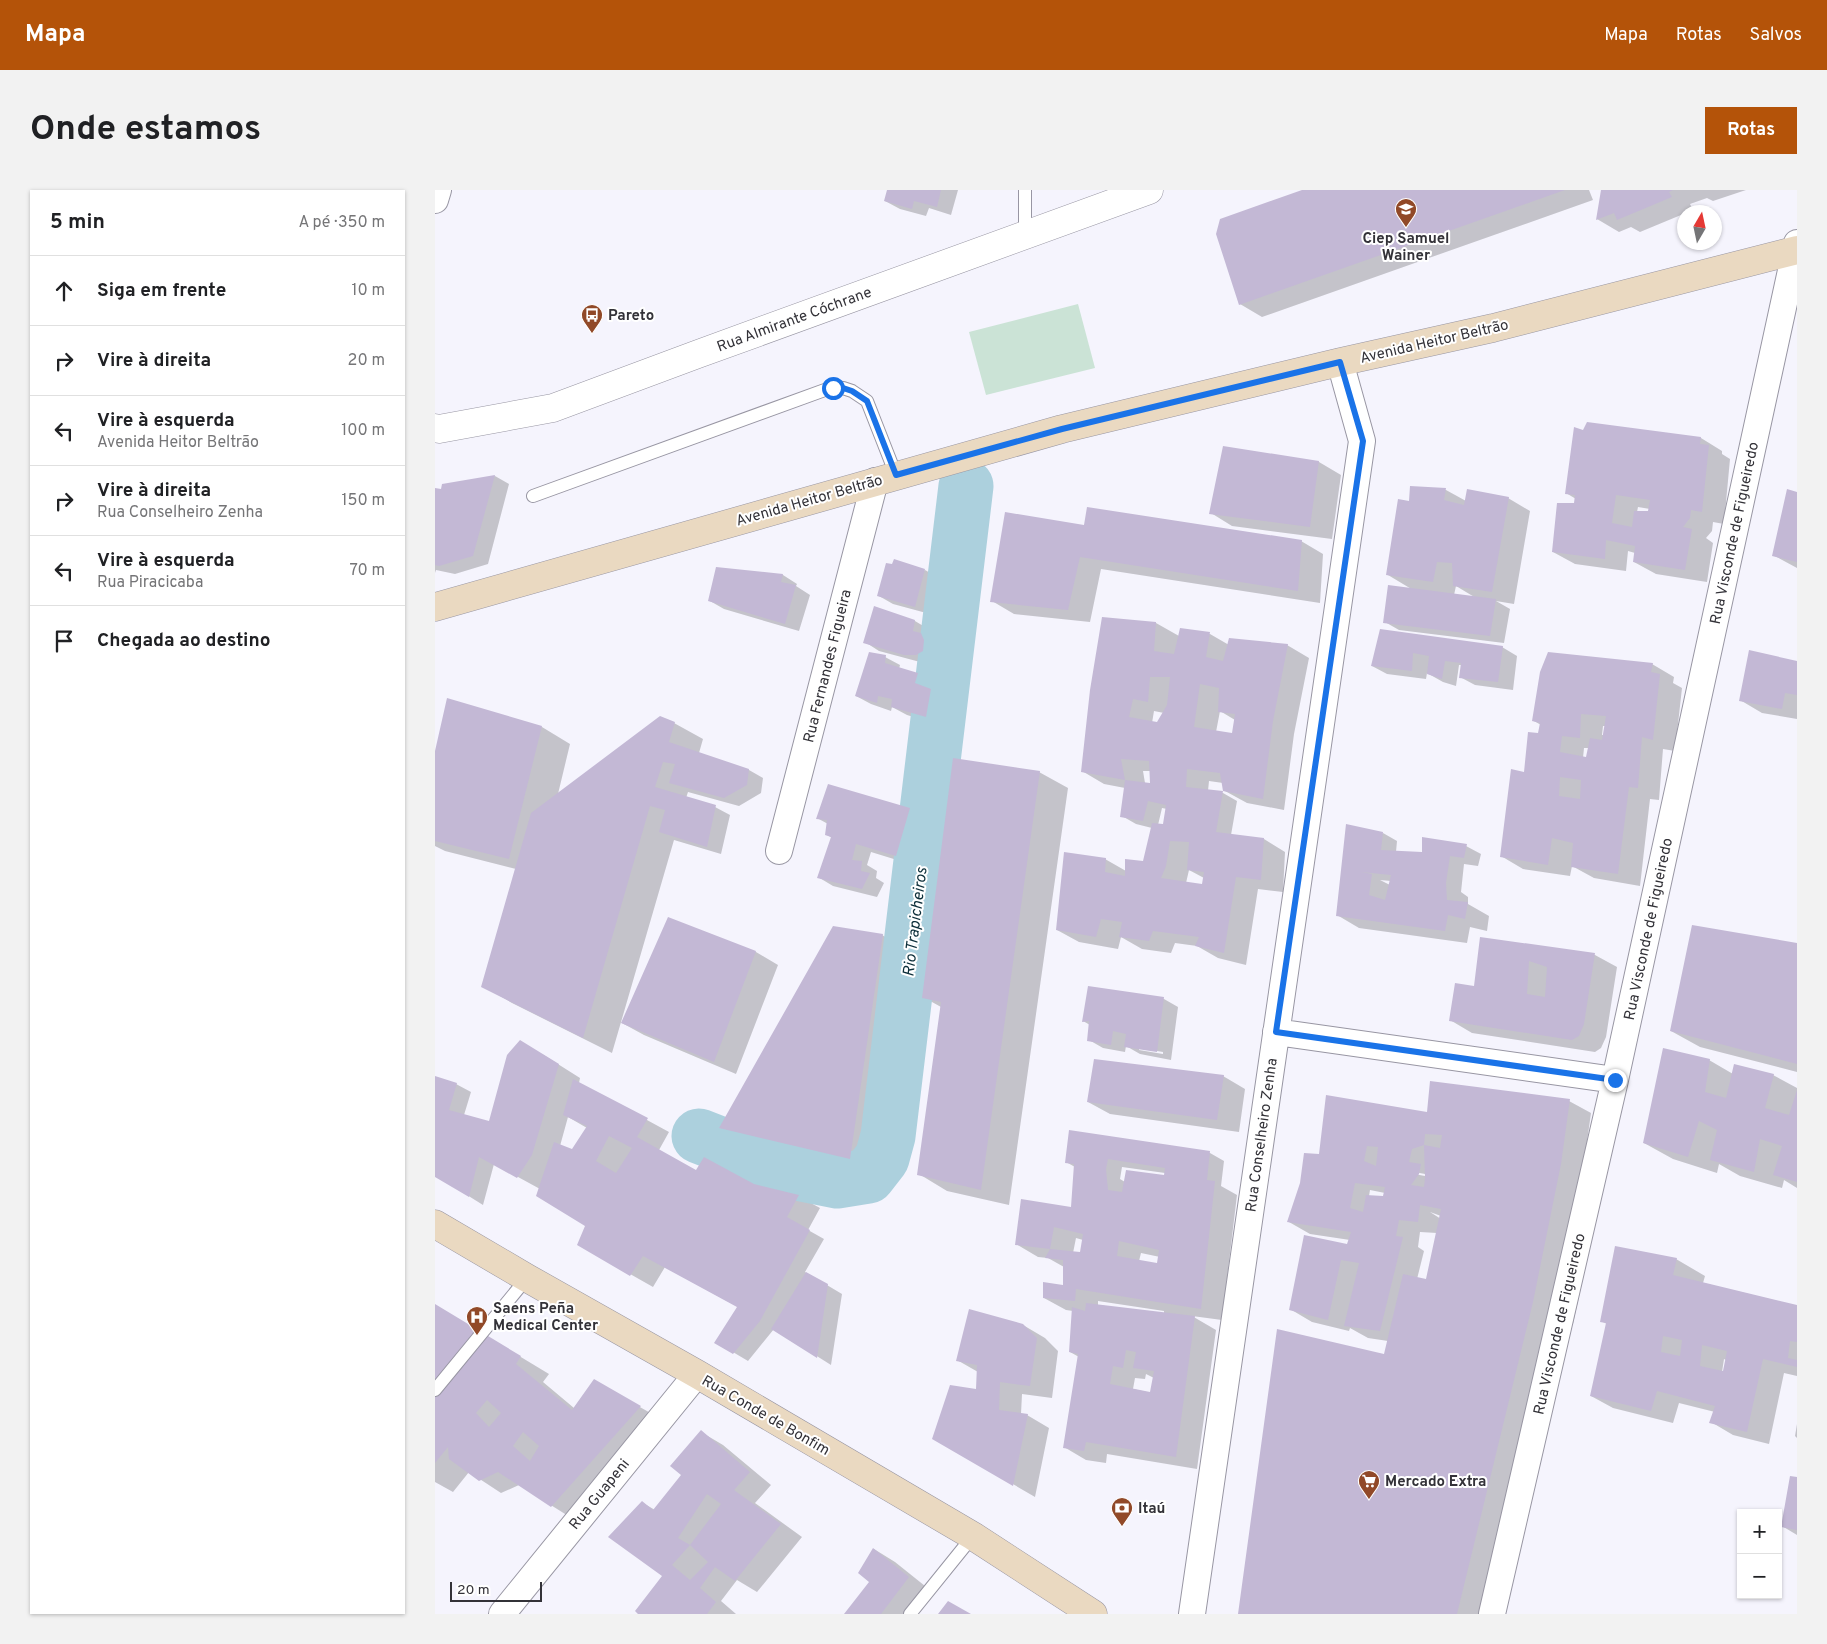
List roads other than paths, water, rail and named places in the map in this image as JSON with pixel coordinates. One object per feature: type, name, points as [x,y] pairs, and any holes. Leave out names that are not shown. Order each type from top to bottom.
[{"type":"main road","name":"Avenida Heitor Beltrão","points":[[435,607],[1062,429],[1340,362],[1493,328],[1796,248]]},
{"type":"main road","name":"Rua Conde de Bonfim","points":[[435,1224],[697,1374],[973,1536],[1093,1614]]},
{"type":"street","points":[[435,200],[438,190]]},
{"type":"street","name":"Rua Almirante Cóchrane","points":[[436,430],[553,408],[1025,236],[1119,196],[1149,190]]},
{"type":"street","name":"Rua Visconde de Figueiredo","points":[[1493,1614],[1615,1080],[1796,248]]},
{"type":"street","name":"Rua Conselheiro Zenha","points":[[1192,1614],[1363,441],[1340,362]]},
{"type":"street","name":"Rua Fernandes Figueira","points":[[779,851],[886,478]]},
{"type":"street","points":[[1276,1032],[1615,1080]]},
{"type":"street","name":"Rua Guapeni","points":[[502,1614],[697,1374]]},
{"type":"lane","points":[[1025,190],[1025,236]]},
{"type":"lane","points":[[533,496],[833,388],[843,388],[852,391],[867,401],[886,478]]},
{"type":"lane","points":[[435,1390],[527,1278]]},
{"type":"lane","points":[[910,1614],[973,1536]]},
{"type":"waterway","name":"Rio Trapicheiros","points":[[699,1136],[792,1172],[837,1181],[868,1176],[882,1158],[888,1136],[966,486]]},
{"type":"place","name":"Ciep Samuel Wainer","points":[[1406,228]]},
{"type":"place","name":"Pareto","points":[[592,334]]},
{"type":"place","name":"Saens Peña Medical Center","points":[[477,1336]]},
{"type":"place","name":"Mercado Extra","points":[[1369,1500]]},
{"type":"place","name":"Itaú","points":[[1122,1527]]}]
